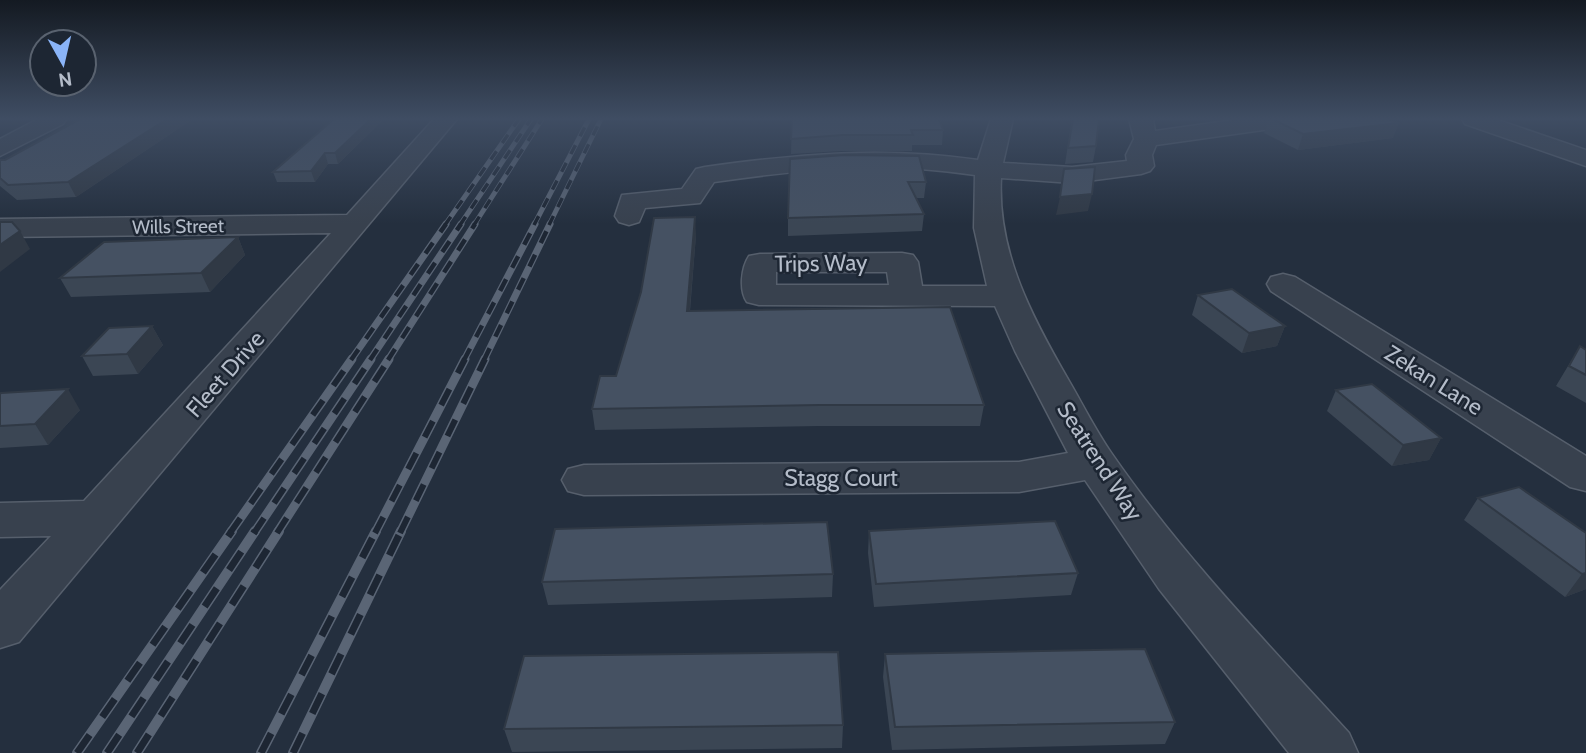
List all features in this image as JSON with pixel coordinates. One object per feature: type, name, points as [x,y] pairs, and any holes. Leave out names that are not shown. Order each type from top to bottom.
[{"type":"street","name":"Fleet Drive","points":[[0,626],[416,154]]},
{"type":"street","name":"Seatrend Way","points":[[992,154],[989,228],[1007,296],[1023,333],[1096,463],[1176,573],[1327,753]]},
{"type":"street","points":[[629,216],[632,201],[690,197],[705,175],[759,167],[875,159],[922,160],[989,169],[1073,175],[1141,166],[1139,154]]},
{"type":"street","name":"Wills Street","points":[[0,228],[355,224]]},
{"type":"street","name":"Zekan Lane","points":[[1283,284],[1586,476]]},
{"type":"street","points":[[907,294],[1007,296]]},
{"type":"street","name":"Stagg Court","points":[[584,480],[1019,477],[1096,463]]},
{"type":"street","points":[[0,520],[96,518]]},
{"type":"building","points":[[16,154],[112,154],[68,182],[8,185],[0,178],[0,160]]},
{"type":"building","points":[[294,154],[324,154],[311,171],[273,172]]},
{"type":"building","points":[[845,155],[919,156],[926,182],[908,182],[924,214],[788,218],[790,159]]},
{"type":"building","points":[[1095,167],[1092,194],[1060,197],[1064,169]]},
{"type":"building","points":[[695,217],[687,311],[950,307],[984,405],[592,409],[600,376],[616,376],[641,292],[654,218]]},
{"type":"building","points":[[0,222],[12,222],[20,231],[0,245]]},
{"type":"building","points":[[238,237],[201,273],[60,278],[104,242]]},
{"type":"building","points":[[1232,289],[1285,326],[1249,333],[1198,295]]},
{"type":"building","points":[[152,326],[127,354],[82,356],[109,328]]},
{"type":"building","points":[[1580,346],[1586,350],[1586,375],[1569,366]]},
{"type":"building","points":[[1372,384],[1441,438],[1403,445],[1336,390]]},
{"type":"building","points":[[68,389],[35,424],[0,426],[1,393]]},
{"type":"building","points":[[1519,487],[1586,533],[1586,573],[1582,574],[1478,498]]},
{"type":"building","points":[[1055,521],[1078,573],[876,584],[869,531]]},
{"type":"building","points":[[827,522],[833,574],[542,582],[555,529]]},
{"type":"building","points":[[1145,649],[1175,722],[895,727],[885,654]]},
{"type":"building","points":[[838,652],[843,725],[504,729],[524,656]]},
{"type":"railway","points":[[445,225],[494,154]]},
{"type":"railway","points":[[460,225],[507,154]]},
{"type":"railway","points":[[474,225],[519,154]]},
{"type":"railway","points":[[534,225],[571,154]]},
{"type":"railway","points":[[549,225],[584,154]]},
{"type":"railway","points":[[351,360],[446,224]]},
{"type":"railway","points":[[370,360],[461,224]]},
{"type":"railway","points":[[388,360],[475,224]]},
{"type":"railway","points":[[464,360],[535,224]]},
{"type":"railway","points":[[484,360],[550,224]]},
{"type":"railway","points":[[230,533],[352,359]]},
{"type":"railway","points":[[254,533],[371,359]]},
{"type":"railway","points":[[277,533],[389,359]]},
{"type":"railway","points":[[375,533],[465,359]]},
{"type":"railway","points":[[400,533],[485,359]]},
{"type":"railway","points":[[77,753],[232,531]]},
{"type":"railway","points":[[107,753],[255,531]]},
{"type":"railway","points":[[137,753],[279,531]]},
{"type":"railway","points":[[261,753],[376,531]]},
{"type":"railway","points":[[293,753],[401,531]]}]
